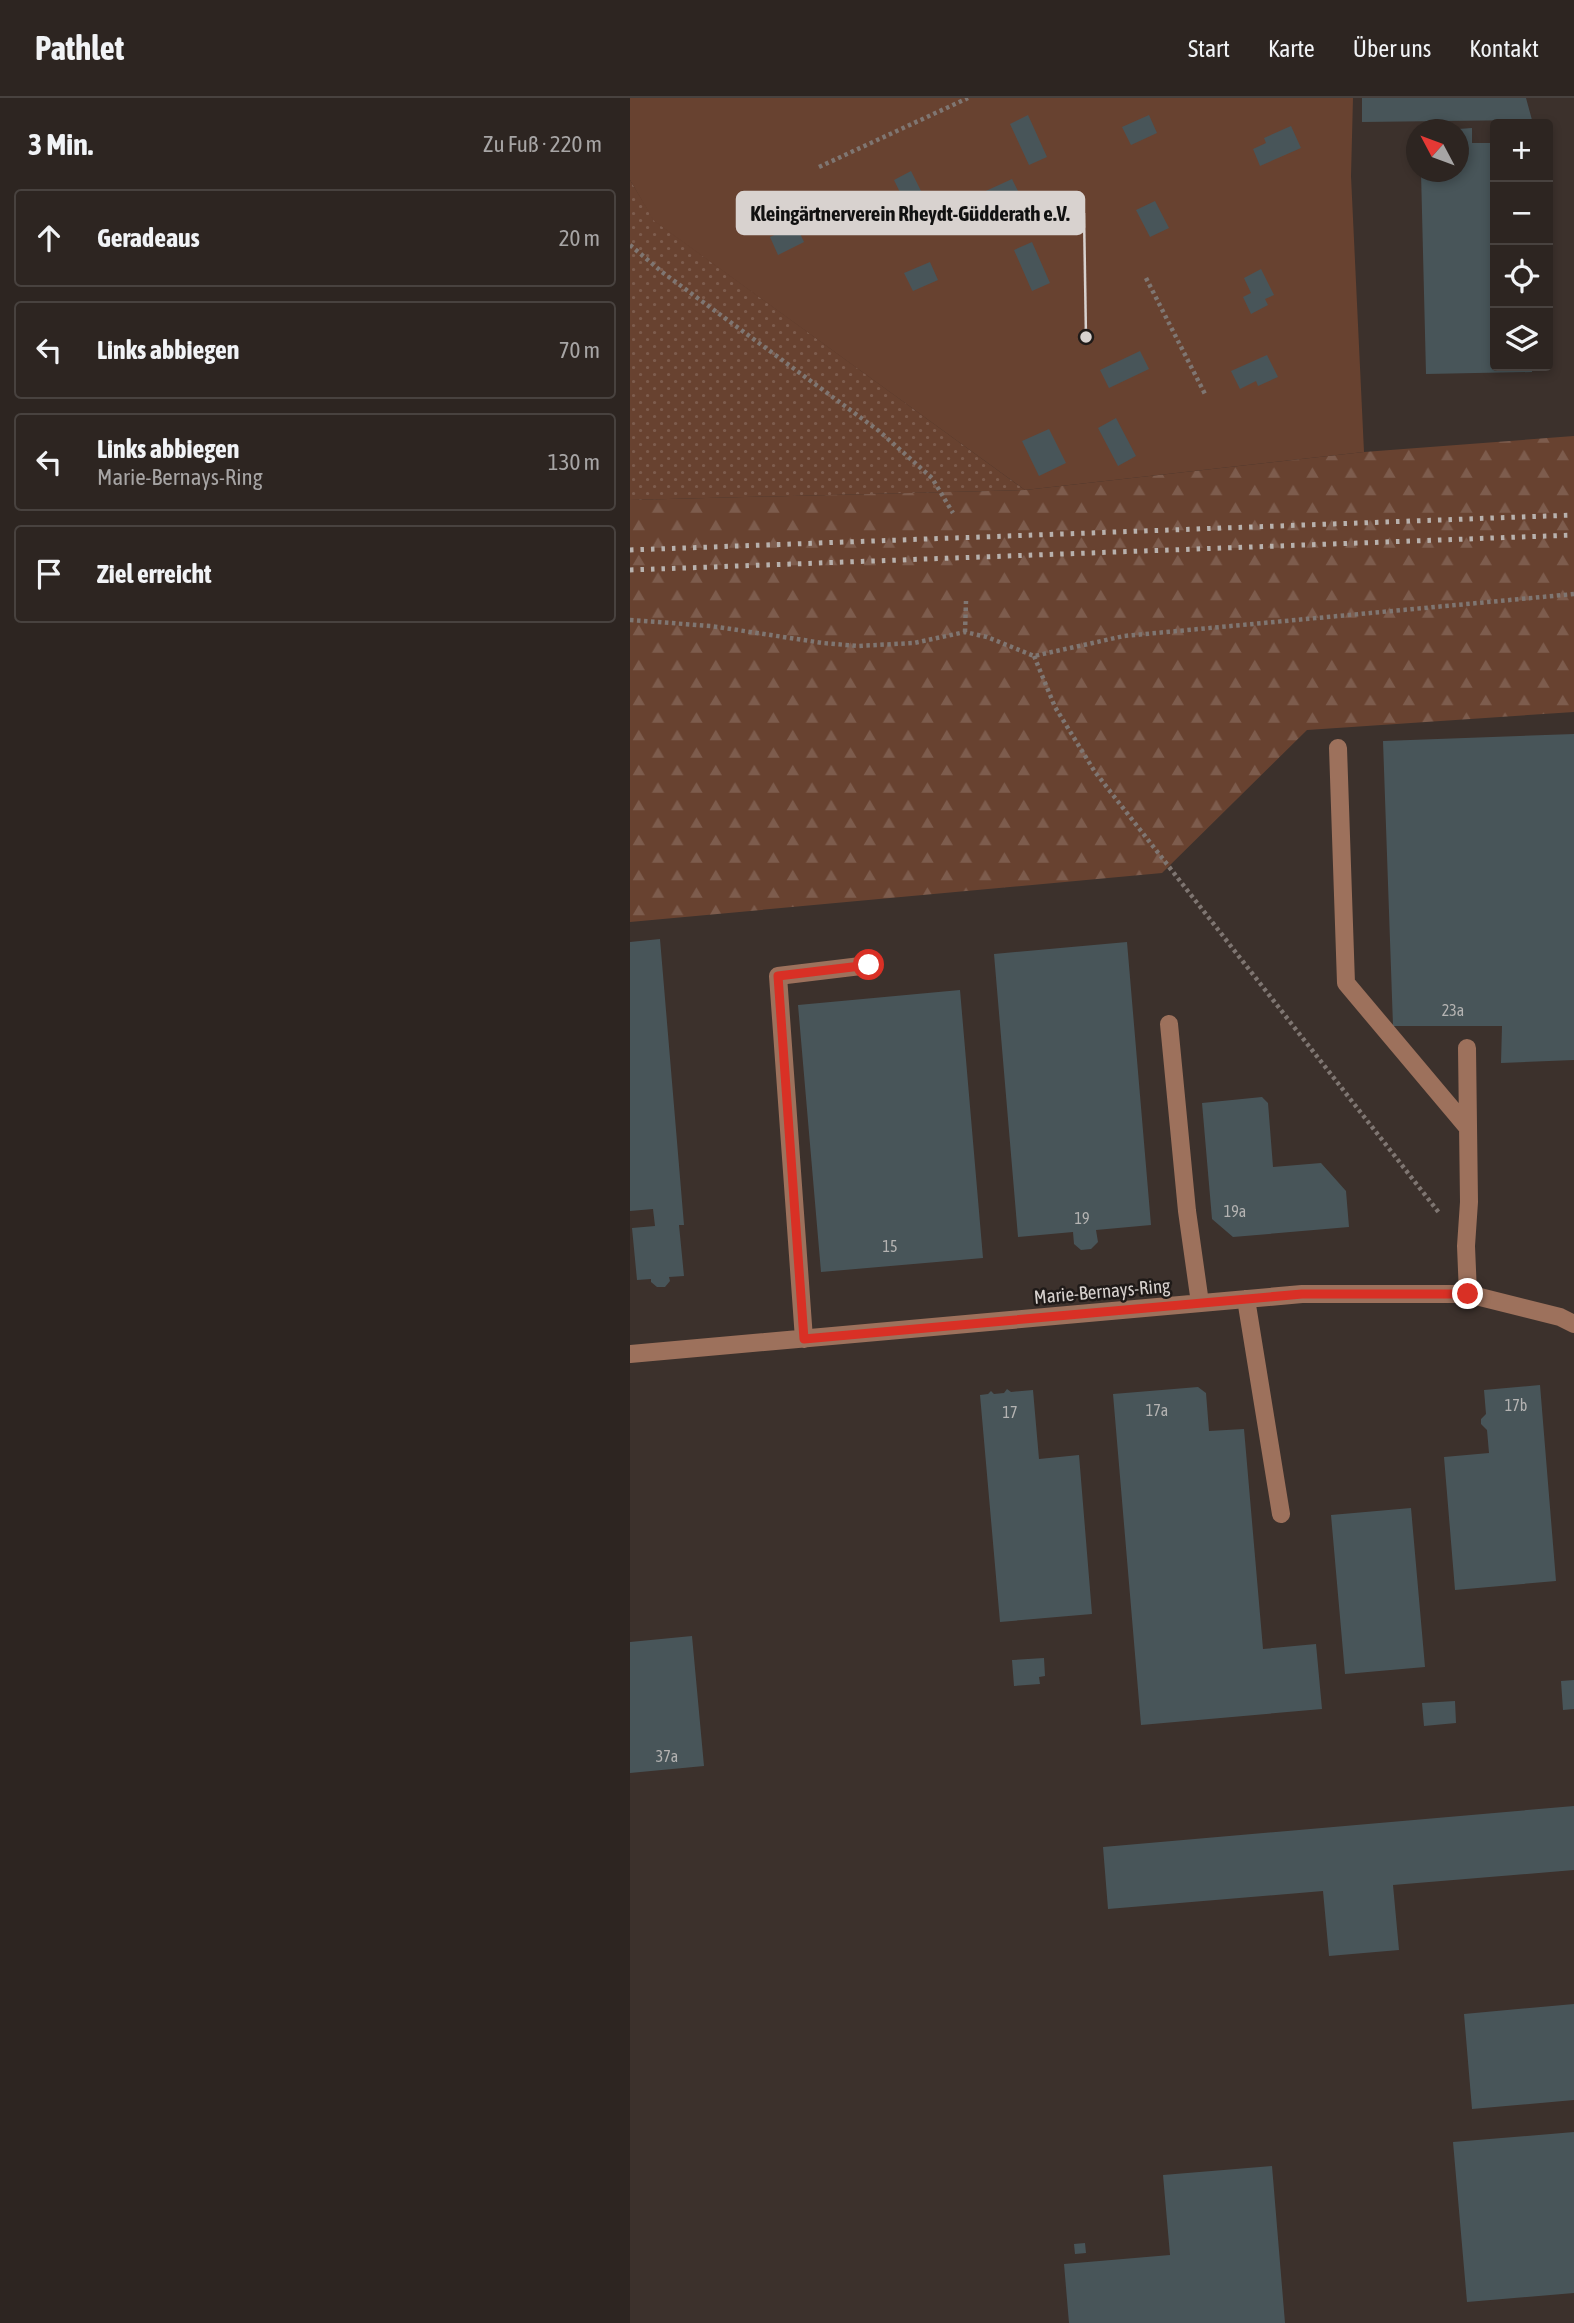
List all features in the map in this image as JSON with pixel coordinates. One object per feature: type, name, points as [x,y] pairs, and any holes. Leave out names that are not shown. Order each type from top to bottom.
[{"type":"street","points":[[1338,748],[1346,983],[1468,1128]]},
{"type":"street","points":[[804,1339],[778,976],[869,965]]},
{"type":"street","points":[[1169,1024],[1187,1211],[1200,1303]]},
{"type":"street","points":[[1467,1048],[1468,1294]]},
{"type":"street","name":"Marie-Bernays-Ring","points":[[630,1354],[1302,1294],[1468,1294],[1560,1317],[1574,1324]]},
{"type":"street","points":[[1246,1299],[1281,1514]]},
{"type":"path","points":[[820,167],[968,98]]},
{"type":"path","points":[[630,245],[662,272],[879,431],[932,478],[953,513]]},
{"type":"path","points":[[1146,278],[1206,396]]},
{"type":"path","points":[[630,620],[710,626],[858,646],[914,643],[965,632],[986,637],[1034,656],[1124,636],[1574,594]]},
{"type":"path","points":[[965,632],[966,601]]},
{"type":"path","points":[[1034,656],[1055,707],[1095,772],[1372,1130],[1466,1246]]},
{"type":"green space","points":[[630,98],[1353,98],[1351,176],[1364,452],[1025,490],[654,221],[630,180]]},
{"type":"green space","points":[[630,180],[655,221],[1025,490],[630,500]]},
{"type":"green space","points":[[1574,436],[1574,712],[1307,730],[1162,873],[630,922],[630,500],[1025,490],[1364,452]]},
{"type":"building","points":[[1362,98],[1526,98],[1532,119],[1406,119],[1406,121],[1362,122]]},
{"type":"building","points":[[1028,115],[1047,157],[1029,165],[1010,124]]},
{"type":"building","points":[[1149,115],[1157,133],[1131,145],[1122,127]]},
{"type":"building","points":[[1291,126],[1301,148],[1260,166],[1253,149],[1266,143],[1264,138]]},
{"type":"building","points":[[1469,128],[1472,128],[1472,143],[1490,143],[1490,371],[1532,372],[1426,374],[1421,182],[1469,182]]},
{"type":"building","points":[[911,171],[930,209],[912,217],[894,180]]},
{"type":"building","points":[[1012,179],[1021,197],[985,213],[977,195]]},
{"type":"building","points":[[1155,201],[1169,228],[1150,237],[1136,210]]},
{"type":"building","points":[[796,225],[804,242],[778,255],[770,237]]},
{"type":"building","points":[[1032,242],[1050,283],[1032,291],[1014,250]]},
{"type":"building","points":[[930,262],[938,280],[913,291],[904,273]]},
{"type":"building","points":[[1261,269],[1274,295],[1265,299],[1268,305],[1251,314],[1243,297],[1251,293],[1244,278]]},
{"type":"building","points":[[1140,351],[1149,369],[1109,388],[1100,370]]},
{"type":"building","points":[[1267,355],[1278,377],[1258,386],[1256,381],[1240,389],[1231,371]]},
{"type":"building","points":[[1116,418],[1136,456],[1118,466],[1098,428]]},
{"type":"building","points":[[1049,429],[1066,463],[1039,476],[1022,441]]},
{"type":"building","points":[[1574,734],[1574,1060],[1501,1063],[1502,1026],[1393,1026],[1383,741]]},
{"type":"building","points":[[660,939],[684,1225],[679,1225],[684,1276],[669,1277],[670,1281],[665,1287],[657,1287],[651,1279],[637,1280],[632,1228],[655,1226],[653,1209],[630,1211],[630,942]]},
{"type":"building","points":[[1127,942],[1151,1225],[1096,1230],[1098,1242],[1091,1249],[1081,1250],[1074,1244],[1073,1232],[1018,1237],[994,954]]},
{"type":"building","points":[[960,990],[983,1258],[821,1272],[798,1005]]},
{"type":"building","points":[[1262,1097],[1268,1103],[1273,1167],[1321,1163],[1346,1191],[1349,1227],[1233,1237],[1212,1219],[1202,1103]]},
{"type":"building","points":[[1540,1385],[1556,1581],[1455,1590],[1444,1457],[1489,1453],[1487,1430],[1481,1424],[1481,1419],[1486,1414],[1484,1390]]},
{"type":"building","points":[[1198,1387],[1206,1393],[1209,1431],[1244,1429],[1263,1649],[1316,1644],[1322,1709],[1141,1725],[1113,1394]]},
{"type":"building","points":[[1007,1389],[1011,1392],[1033,1390],[1039,1459],[1079,1455],[1092,1614],[1000,1622],[980,1395],[991,1391],[994,1394],[1004,1393]]},
{"type":"building","points":[[1411,1508],[1425,1667],[1345,1674],[1331,1515]]},
{"type":"building","points":[[692,1636],[704,1766],[630,1773],[630,1642]]},
{"type":"building","points":[[1044,1658],[1045,1676],[1039,1677],[1040,1684],[1014,1686],[1012,1660]]},
{"type":"building","points":[[1574,1680],[1574,1709],[1563,1710],[1561,1681]]},
{"type":"building","points":[[1455,1701],[1456,1723],[1424,1726],[1422,1703]]},
{"type":"building","points":[[1574,1806],[1574,1870],[1393,1885],[1399,1950],[1329,1956],[1323,1891],[1108,1909],[1103,1847]]},
{"type":"building","points":[[1574,2004],[1574,2100],[1472,2109],[1464,2014]]},
{"type":"building","points":[[1574,2132],[1574,2293],[1467,2302],[1453,2142]]},
{"type":"building","points":[[1272,2166],[1285,2323],[1069,2323],[1064,2264],[1170,2255],[1163,2175]]},
{"type":"building","points":[[1085,2243],[1086,2253],[1075,2254],[1074,2244]]},
{"type":"railway","points":[[630,550],[1574,515]]},
{"type":"railway","points":[[630,570],[1574,535]]},
{"type":"place","name":"Kleingärtnerverein Rheydt-Güdderath e.V.","points":[[1086,337]]},
{"type":"route","points":[[869,965],[778,976],[804,1339],[1302,1294],[1468,1294]]}]
